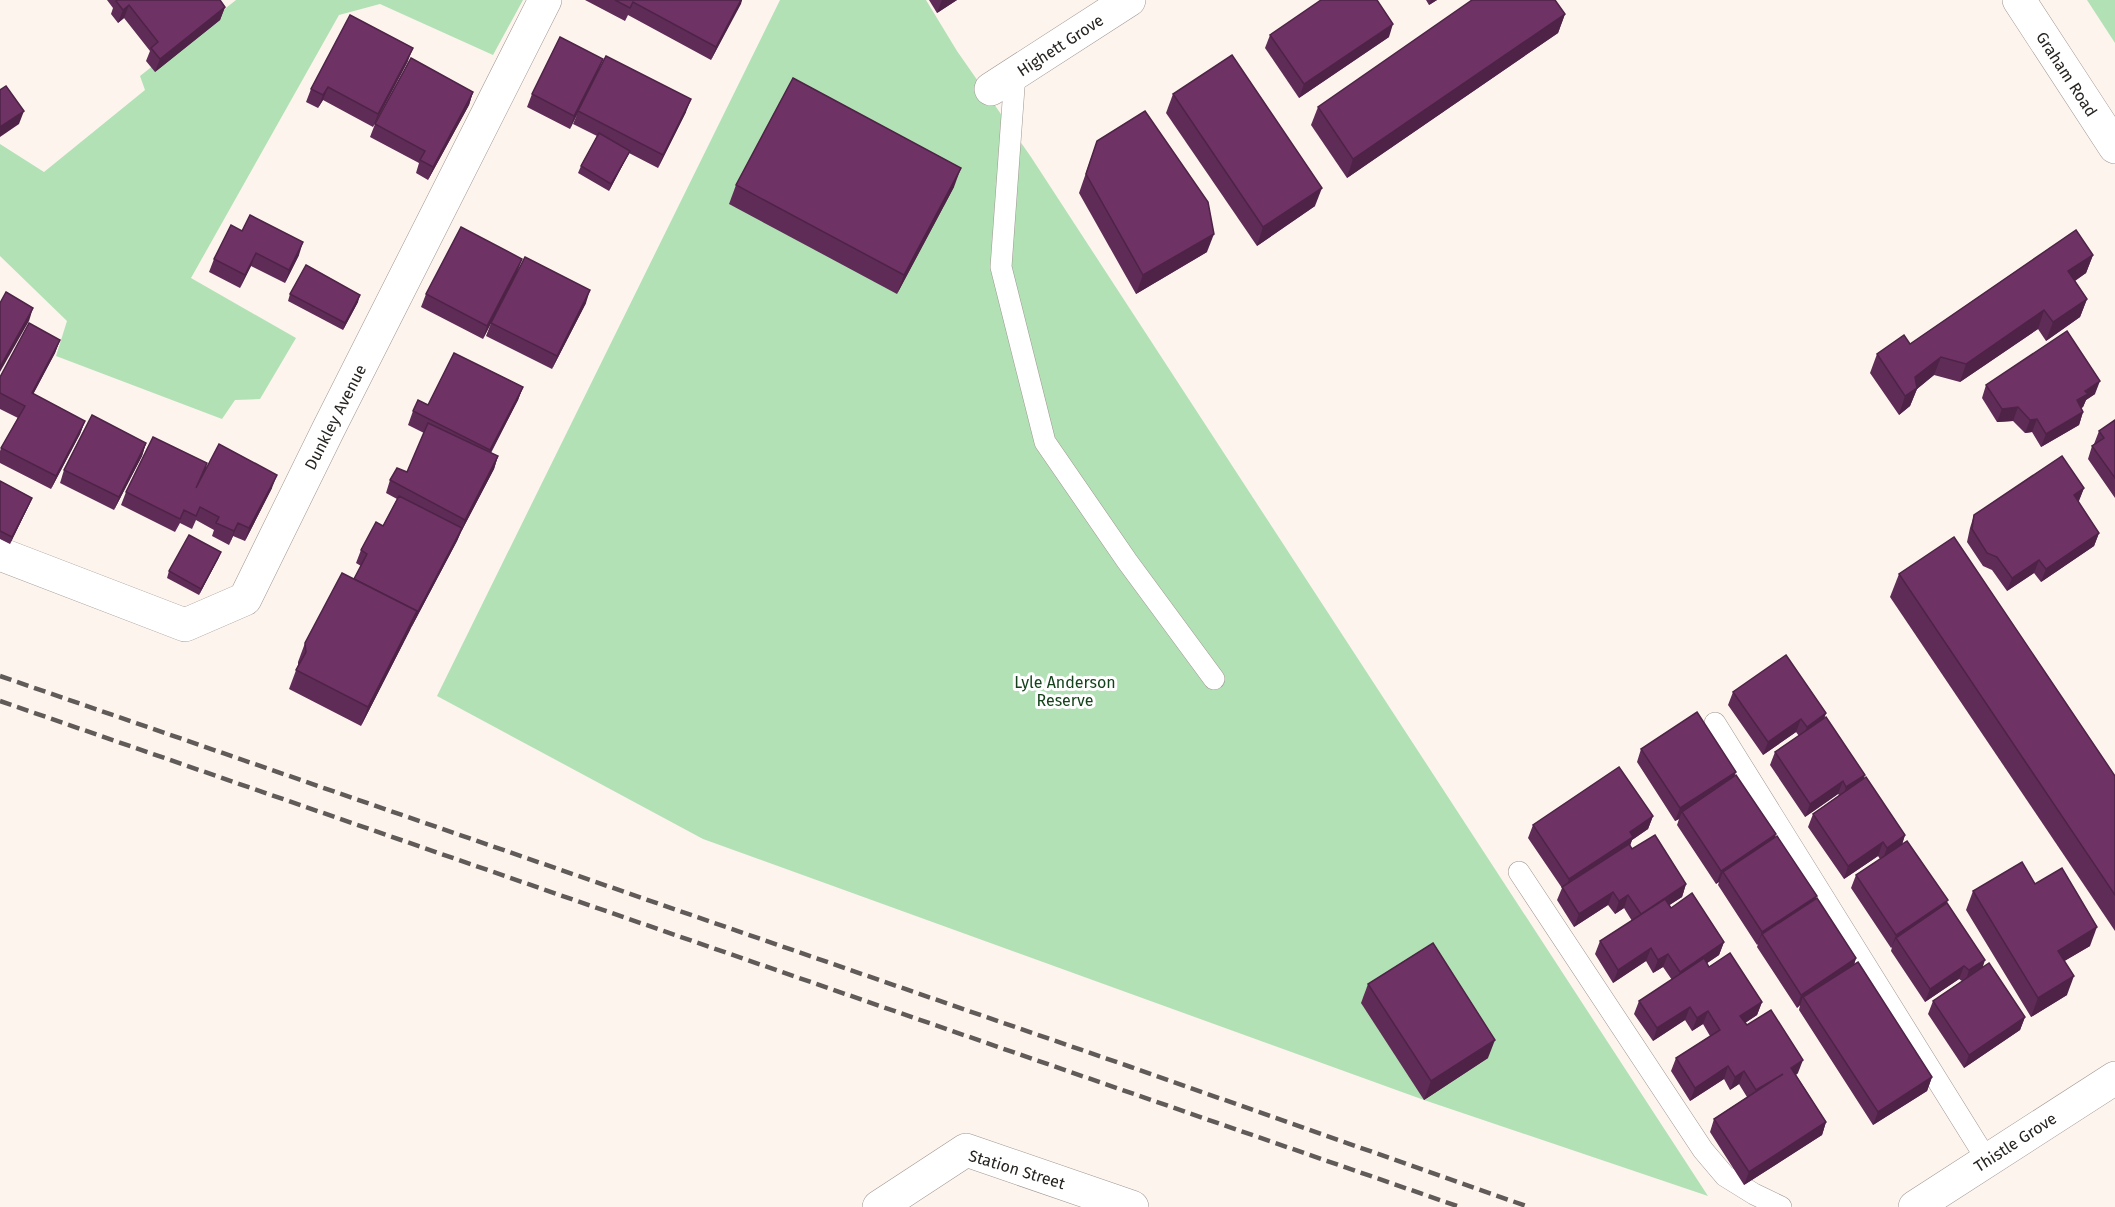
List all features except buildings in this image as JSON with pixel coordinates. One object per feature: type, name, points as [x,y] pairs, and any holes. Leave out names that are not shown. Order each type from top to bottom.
[{"type":"street","name":"Dunkley Avenue","points":[[0,554],[185,625],[245,599],[327,430],[545,0]]},
{"type":"street","name":"Highett Grove","points":[[1003,82],[1129,0]]},
{"type":"street","name":"Graham Road","points":[[2019,0],[2115,147]]},
{"type":"street","name":"Thistle Grove","points":[[1915,1207],[2115,1078]]},
{"type":"street","name":"Station Street","points":[[879,1207],[966,1150],[1132,1207]]},
{"type":"lane","points":[[1003,82],[1001,267],[1046,442],[1128,561],[1214,679]]},
{"type":"lane","points":[[1715,723],[1987,1160]]},
{"type":"lane","points":[[1519,872],[1703,1150],[1725,1176],[1781,1207]]},
{"type":"green space","points":[[236,0],[523,0],[493,55],[380,4],[339,15],[191,278],[296,338],[260,399],[235,400],[222,419],[56,356],[67,321],[0,256],[0,144],[44,172],[145,90],[140,76]]},
{"type":"green space","name":"Lyle Anderson Reserve","points":[[780,0],[926,0],[957,51],[1031,157],[1708,1196],[1424,1100],[703,839],[437,696]]},
{"type":"green space","points":[[2087,0],[2115,0],[2115,43]]},
{"type":"railway","points":[[0,676],[1529,1207]]},
{"type":"railway","points":[[0,701],[1460,1207]]}]
